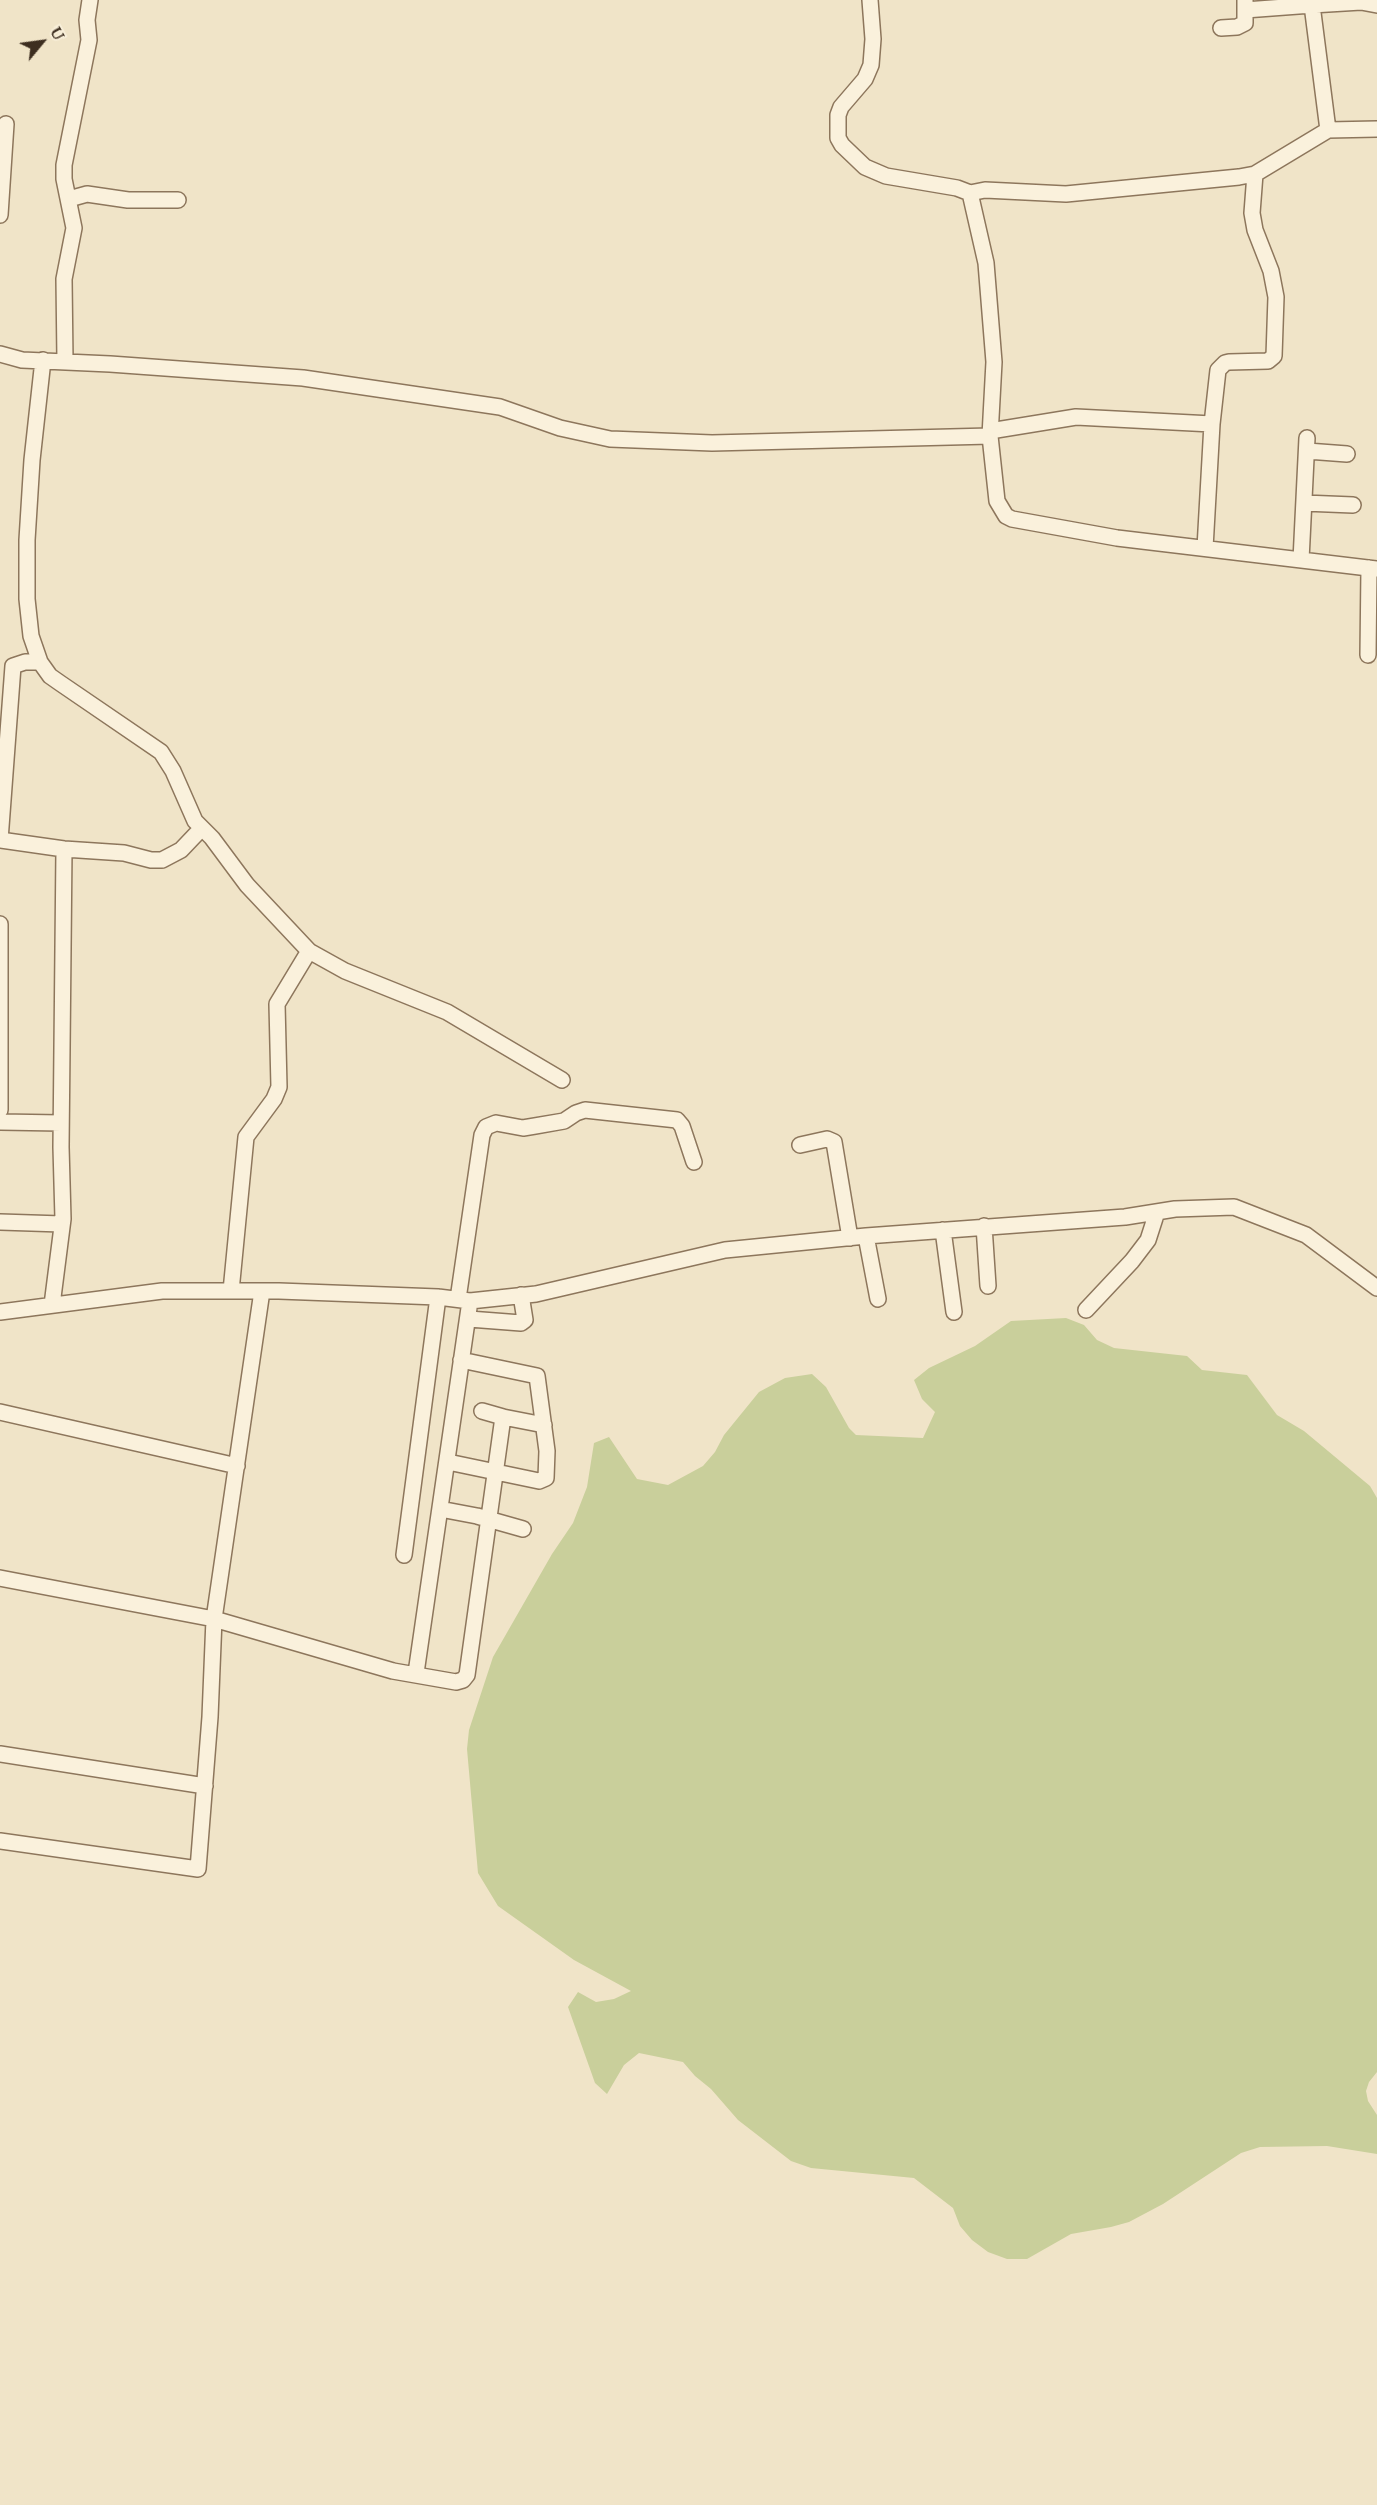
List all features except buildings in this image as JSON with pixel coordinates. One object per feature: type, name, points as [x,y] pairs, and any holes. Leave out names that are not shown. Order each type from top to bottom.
[{"type":"street","points":[[65,361],[64,279],[74,228],[64,179],[64,161],[89,40],[87,20],[90,0]]},
{"type":"street","points":[[870,0],[873,39],[871,65],[865,79],[841,107],[838,115],[838,138],[842,145],[865,167],[886,176],[957,188],[970,193],[986,190],[1066,194],[1255,174],[1328,130],[1377,129]]},
{"type":"street","points":[[1221,28],[1242,25],[1246,22],[1245,5],[1312,5],[1349,2],[1377,4]]},
{"type":"street","points":[[1312,5],[1328,130]]},
{"type":"street","points":[[0,215],[6,124]]},
{"type":"street","points":[[1205,548],[1217,374],[1220,366],[1229,362],[1268,361],[1274,356],[1276,297],[1271,272],[1255,230],[1252,213],[1255,174]]},
{"type":"street","points":[[970,193],[986,263],[994,362],[990,433],[997,501],[1006,516],[1016,520],[1117,538],[1373,569],[1372,640],[1368,655]]},
{"type":"street","points":[[69,199],[87,194],[128,200],[178,200]]},
{"type":"street","points":[[0,354],[22,360],[303,378],[500,408],[560,428],[610,439],[712,443],[990,433],[1076,417],[1212,424]]},
{"type":"street","points":[[43,360],[32,460],[27,599],[31,636],[40,662],[50,676],[161,752],[173,771],[189,811],[201,829],[213,838],[247,885],[309,951],[345,971],[447,1012],[562,1080]]},
{"type":"street","points":[[1301,560],[1307,445],[1347,454]]},
{"type":"street","points":[[1304,503],[1353,505]]},
{"type":"street","points":[[40,662],[26,662],[13,666],[0,840],[63,849],[124,853],[151,860],[162,860],[181,850],[201,829]]},
{"type":"street","points":[[52,1305],[62,1224],[63,849]]},
{"type":"street","points":[[0,924],[0,1110]]},
{"type":"street","points":[[231,1291],[244,1144],[249,1131],[274,1099],[279,1087],[277,1004],[309,951]]},
{"type":"street","points":[[416,1673],[461,1360],[469,1319],[464,1300],[483,1135],[486,1127],[496,1123],[523,1128],[544,1125],[564,1121],[585,1110],[676,1120],[682,1126],[694,1162]]},
{"type":"street","points":[[0,1122],[61,1123]]},
{"type":"street","points":[[800,1145],[827,1139],[834,1142],[850,1238]]},
{"type":"street","points":[[0,1312],[162,1291],[262,1291],[438,1297],[464,1300],[521,1295],[725,1250],[984,1226],[1125,1217],[1175,1209],[1234,1208],[1271,1220],[1306,1235],[1377,1288]]},
{"type":"street","points":[[1086,1310],[1132,1261],[1148,1240],[1156,1212]]},
{"type":"street","points":[[0,1222],[62,1224]]},
{"type":"street","points":[[984,1226],[988,1286]]},
{"type":"street","points":[[943,1230],[954,1312]]},
{"type":"street","points":[[866,1236],[878,1299]]},
{"type":"street","points":[[0,1841],[198,1869],[214,1619],[262,1291]]},
{"type":"street","points":[[469,1319],[521,1323],[525,1320],[521,1295]]},
{"type":"street","points":[[404,1555],[438,1297]]},
{"type":"street","points":[[448,1462],[538,1481],[546,1478],[547,1451],[537,1376],[461,1360]]},
{"type":"street","points":[[482,1412],[544,1425]]},
{"type":"street","points":[[0,1413],[237,1466]]},
{"type":"street","points":[[0,1578],[214,1619],[393,1671],[416,1673],[456,1682],[463,1680],[467,1675],[503,1417]]},
{"type":"street","points":[[440,1509],[523,1529]]},
{"type":"street","points":[[0,1754],[205,1786]]},
{"type":"green space","points":[[1066,1318],[1084,1325],[1097,1340],[1114,1348],[1187,1356],[1202,1370],[1247,1375],[1277,1415],[1304,1431],[1370,1486],[1377,1498],[1377,2072],[1369,2082],[1366,2091],[1368,2101],[1377,2115],[1377,2154],[1327,2146],[1260,2147],[1241,2153],[1163,2204],[1129,2222],[1071,2234],[1027,2259],[1007,2259],[988,2252],[972,2240],[960,2226],[953,2208],[914,2178],[811,2168],[791,2161],[738,2120],[683,2062],[639,2053],[624,2065],[607,2094],[595,2083],[568,2007],[578,1992],[596,2002],[614,1999],[631,1991],[574,1960],[498,1906],[478,1873],[467,1749],[469,1730],[493,1657],[552,1554],[573,1523],[587,1487],[594,1443],[609,1437],[637,1479],[668,1485],[703,1466],[715,1452],[724,1435],[759,1392],[785,1378],[812,1374],[826,1387],[849,1428],[856,1435],[923,1438],[935,1412],[922,1399],[914,1380],[929,1368],[975,1346],[1011,1321]]}]
